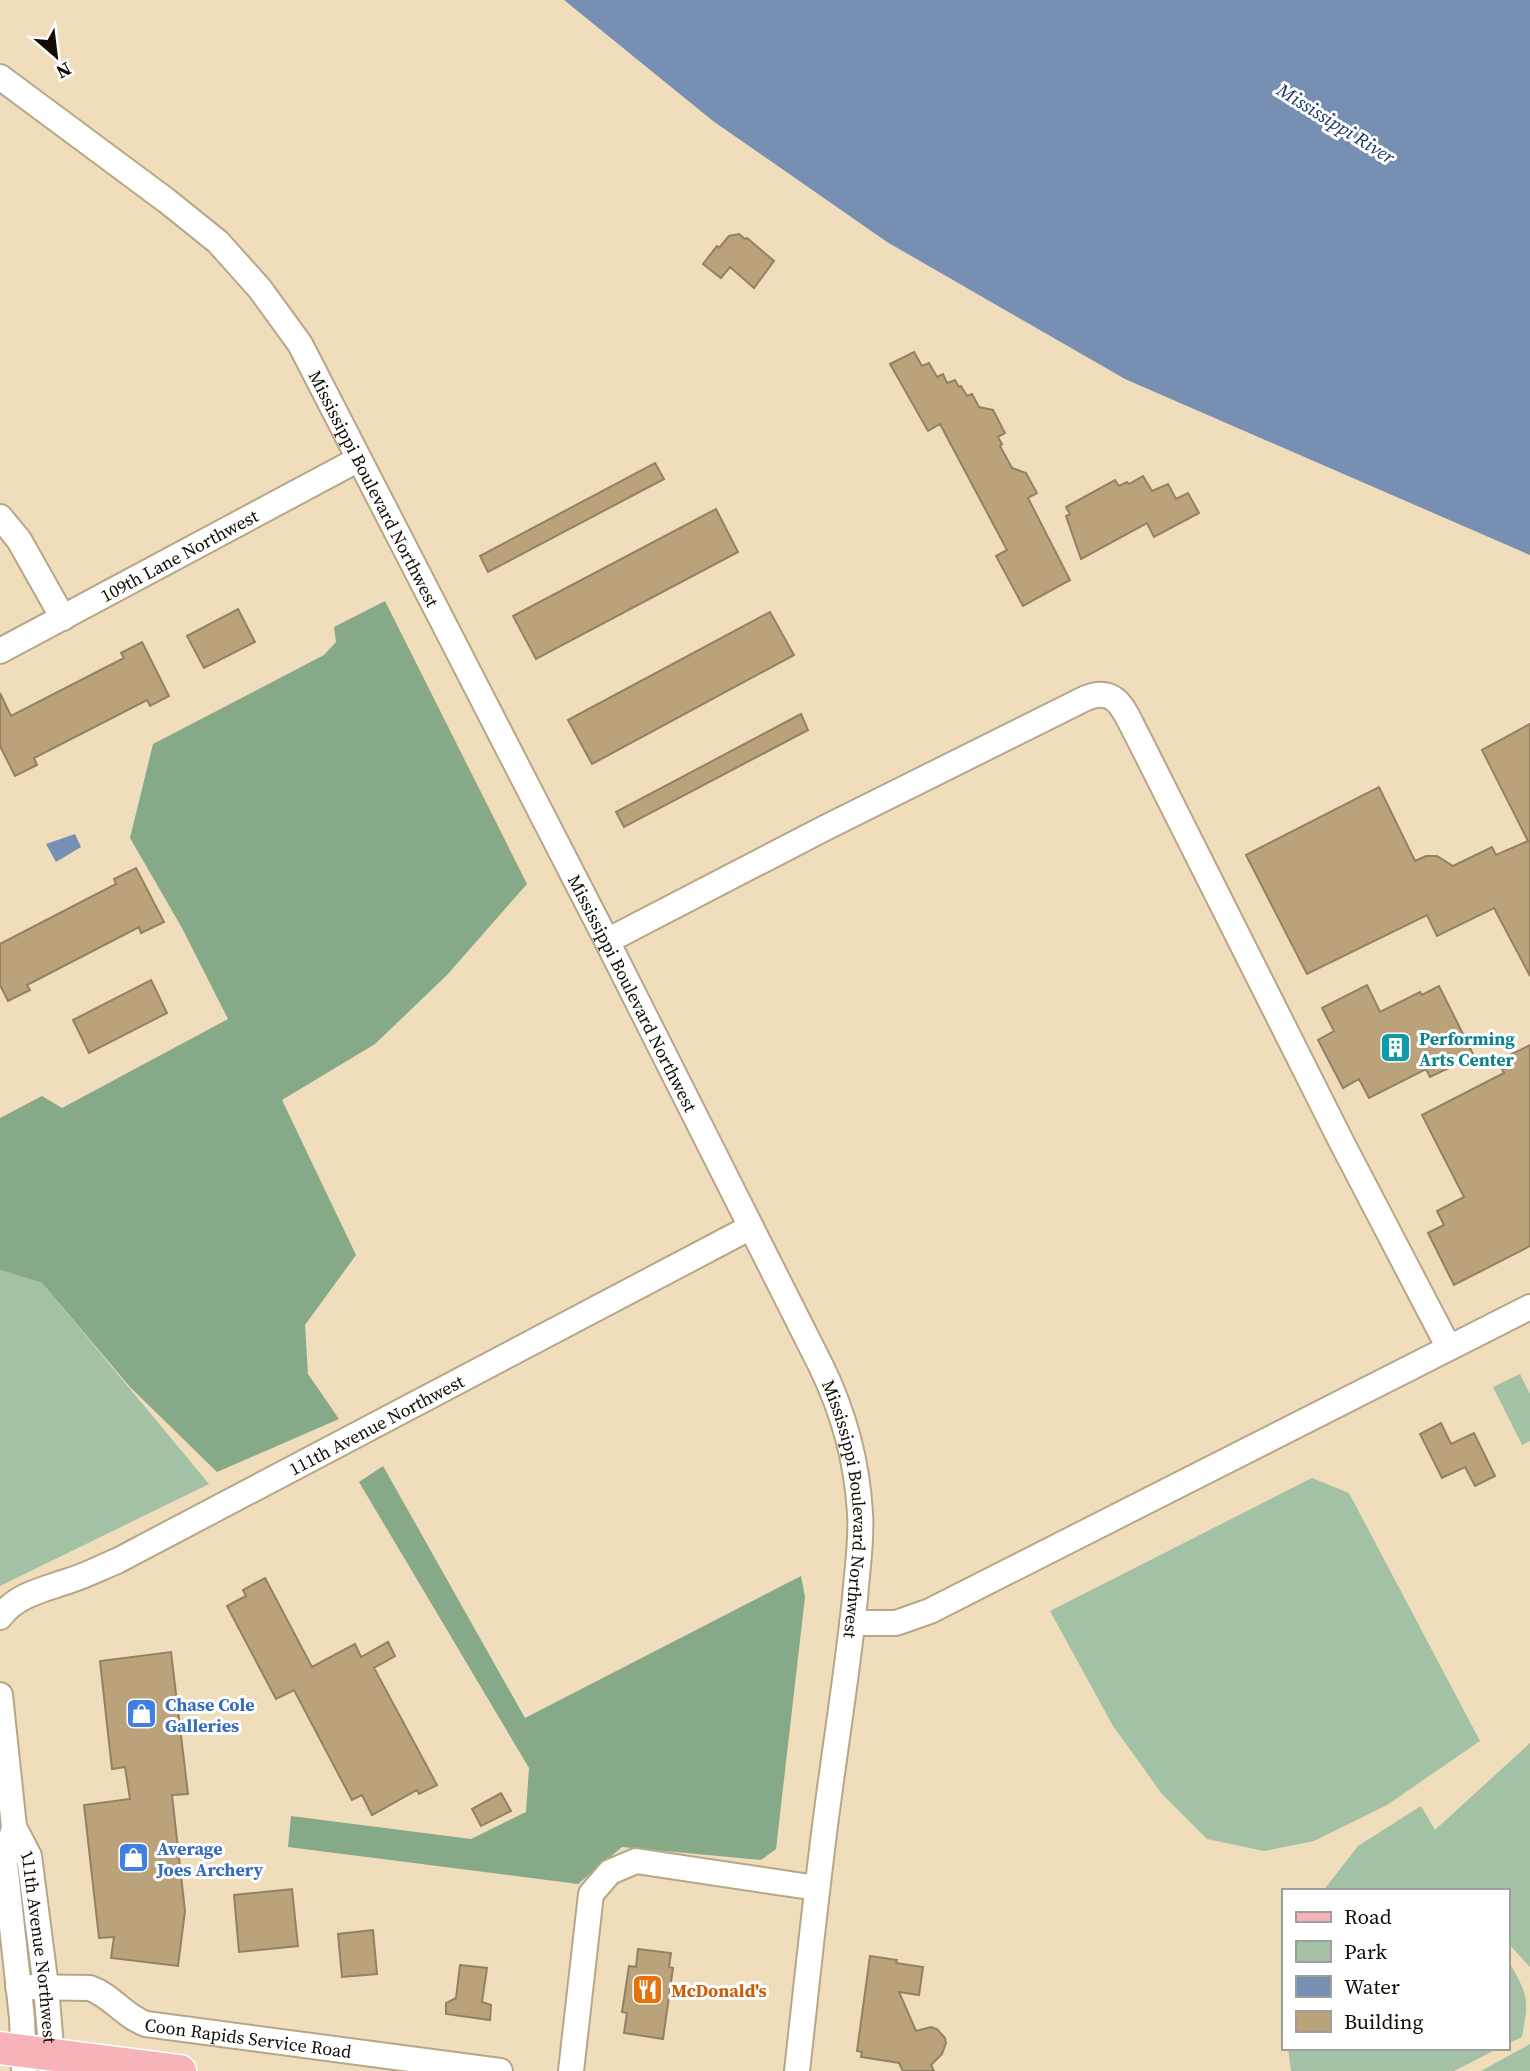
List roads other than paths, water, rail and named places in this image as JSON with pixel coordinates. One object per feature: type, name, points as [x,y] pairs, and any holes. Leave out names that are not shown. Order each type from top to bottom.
[{"type":"main road","points":[[30,2059],[180,2071]]},
{"type":"street","name":"Mississippi Boulevard Northwest","points":[[0,77],[197,224],[236,261],[300,344],[607,941],[830,1384],[851,1447],[860,1517],[852,1623],[817,1888],[797,2071]]},
{"type":"street","name":"109th Lane Northwest","points":[[0,651],[359,459]]},
{"type":"street","points":[[0,517],[19,540],[63,618]]},
{"type":"street","points":[[607,941],[823,829],[1084,699],[1102,694],[1113,696],[1132,724],[1449,1348]]},
{"type":"street","name":"111th Avenue Northwest","points":[[0,1617],[7,1608],[28,1595],[117,1561],[751,1227]]},
{"type":"street","points":[[852,1623],[896,1623],[930,1612],[1530,1307]]},
{"type":"street","name":"111th Avenue Northwest","points":[[0,1695],[14,1827],[5,1863],[18,1987],[30,2059]]},
{"type":"street","name":"111th Avenue Northwest","points":[[14,1827],[29,1856],[46,1987],[30,2059]]},
{"type":"street","points":[[571,2071],[591,1894],[610,1872],[636,1861],[817,1888]]},
{"type":"street","name":"Coon Rapids Service Road","points":[[18,1987],[90,1988],[100,1992],[134,2020],[146,2024],[500,2071]]},
{"type":"water","name":"Mississippi River","points":[[564,0],[1530,0],[1530,555],[1125,379],[887,242],[713,121]]},
{"type":"water","points":[[75,834],[81,847],[56,862],[46,844]]},
{"type":"place","name":"Performing Arts Center","points":[[1396,1048]]},
{"type":"place","name":"Chase Cole Galleries","points":[[142,1714]]},
{"type":"place","name":"Average Joes Archery","points":[[134,1858]]},
{"type":"place","name":"McDonald's","points":[[648,1990]]}]
